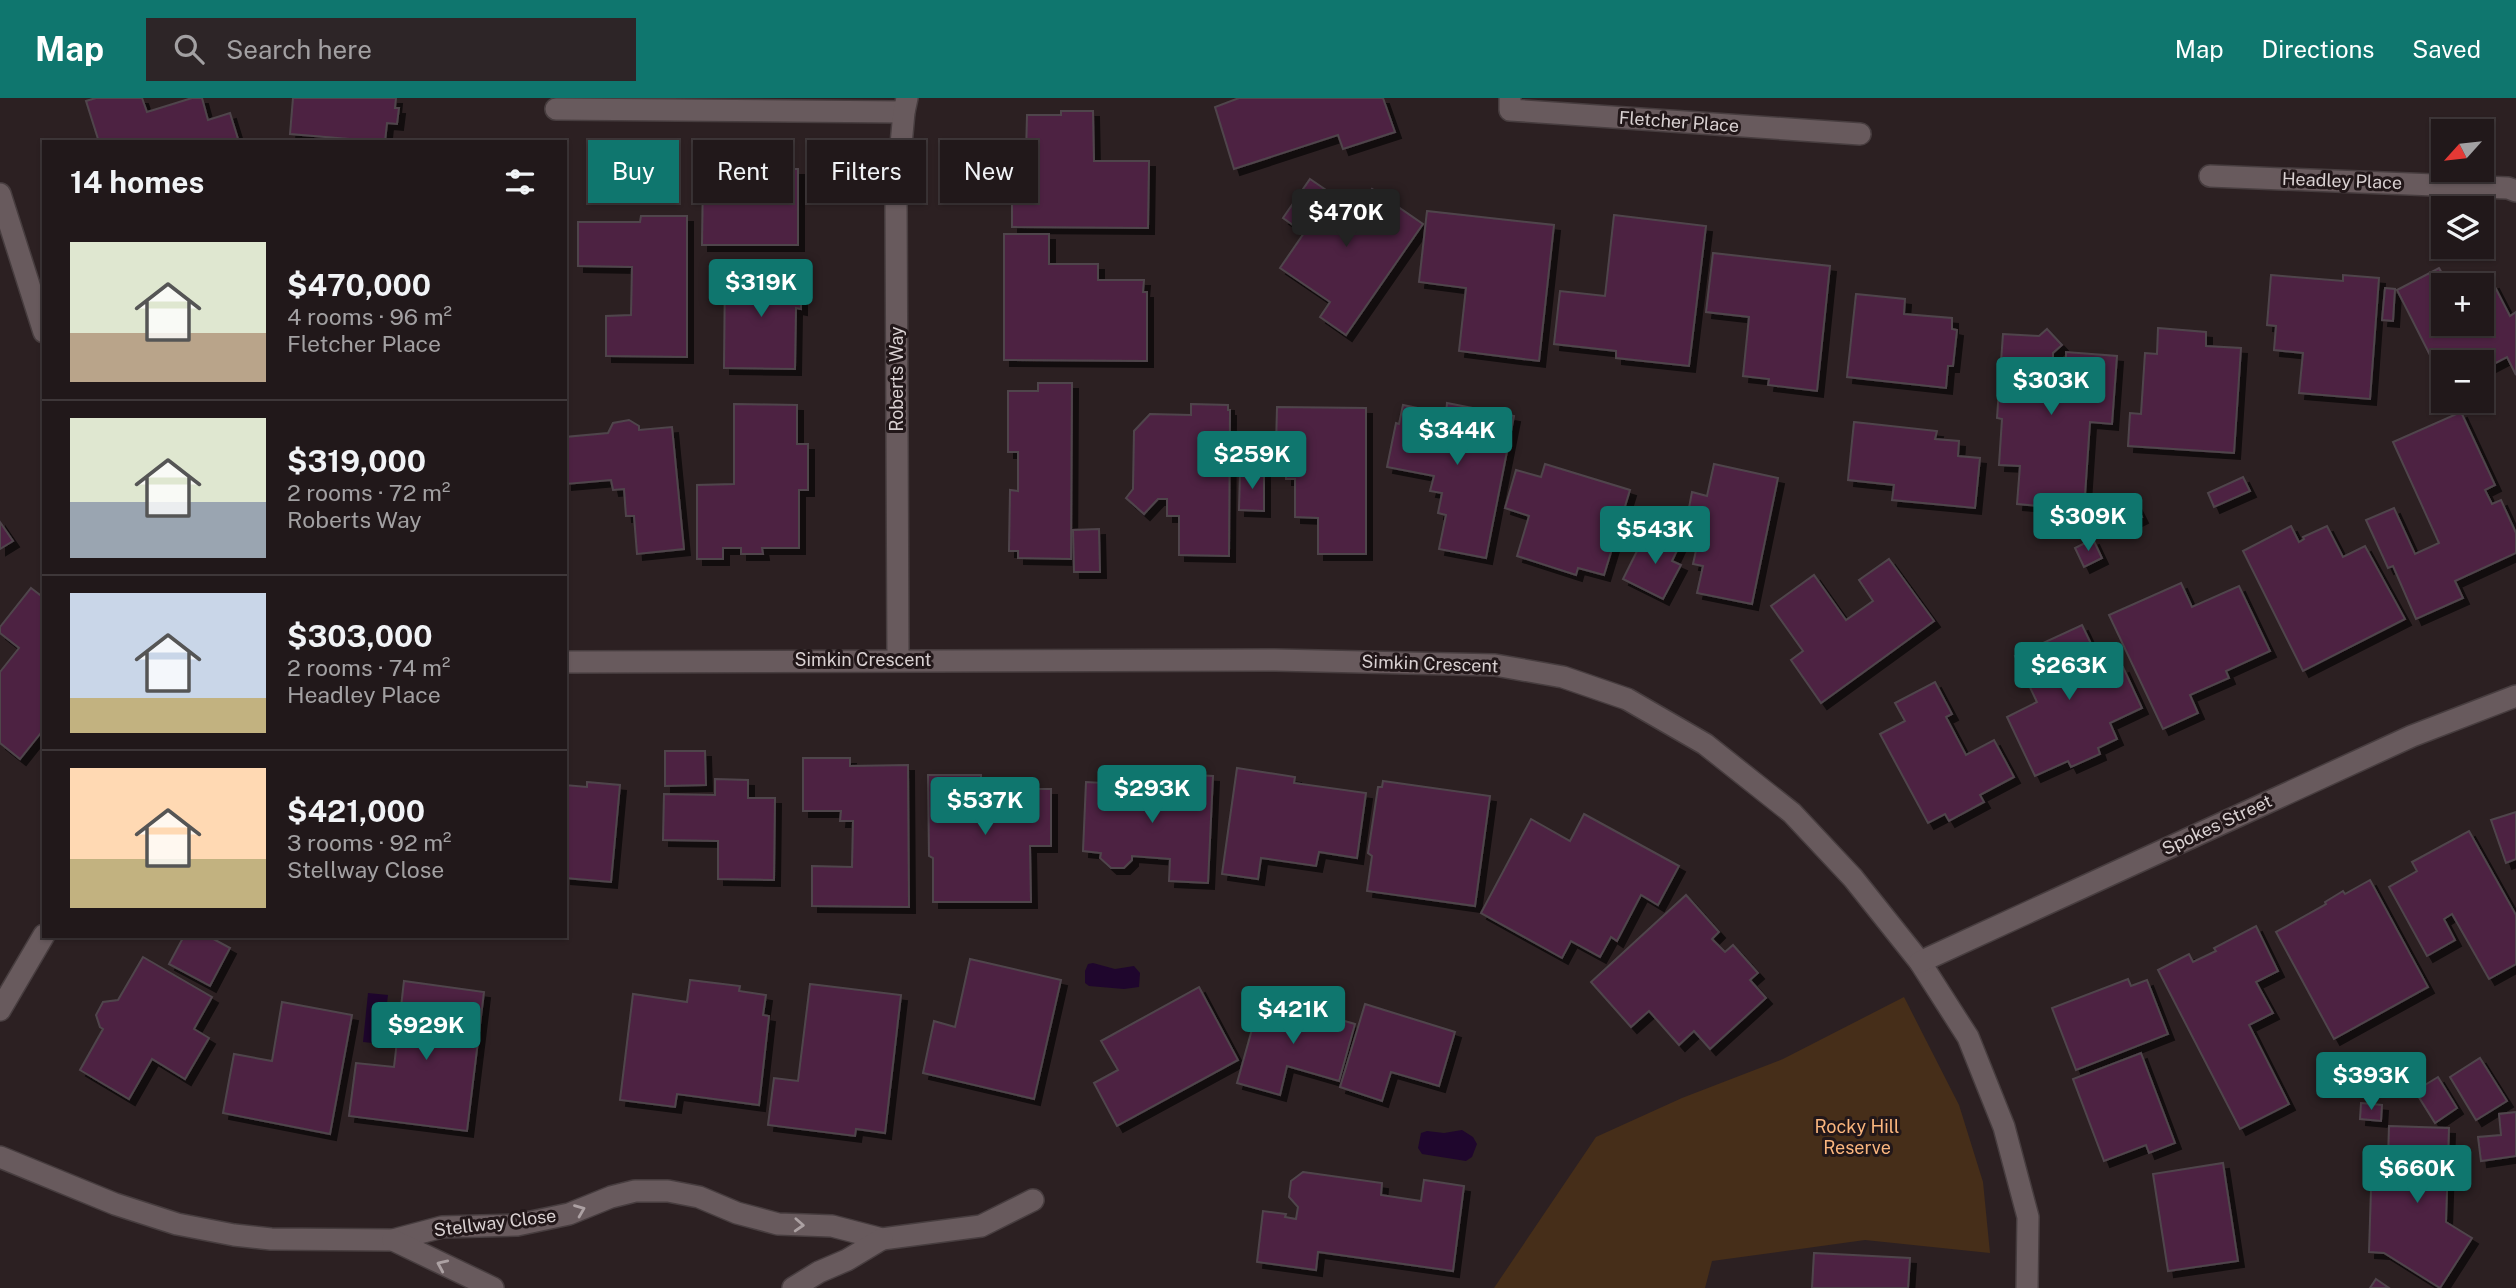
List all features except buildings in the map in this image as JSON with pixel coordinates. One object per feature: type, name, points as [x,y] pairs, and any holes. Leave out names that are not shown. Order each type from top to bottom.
[{"type":"street","name":"Fletcher Place","points":[[1510,98],[1510,110],[1860,134]]},
{"type":"street","points":[[556,109],[905,105]]},
{"type":"street","name":"Roberts Way","points":[[898,660],[896,200],[905,105]]},
{"type":"street","name":"Headley Place","points":[[2210,176],[2508,188],[2516,191]]},
{"type":"street","points":[[0,194],[42,326]]},
{"type":"street","name":"Simkin Crescent","points":[[567,662],[1275,660],[1495,664],[1563,677],[1626,699],[1705,744],[1792,813],[1853,878],[1920,962],[1968,1037],[2004,1127],[2028,1217],[2027,1288]]},
{"type":"street","name":"Spokes Street","points":[[1920,962],[2412,736],[2516,696]]},
{"type":"street","points":[[0,1010],[42,938]]},
{"type":"street","name":"Stellway Close","points":[[0,1157],[115,1203],[177,1224],[271,1239],[393,1240],[442,1227],[537,1222],[635,1191],[668,1191],[699,1197],[737,1213],[778,1224],[832,1226],[882,1239],[981,1226],[1032,1200]]},
{"type":"street","name":"Stellway Close","points":[[793,1288],[882,1239]]},
{"type":"street","name":"Stellway Close","points":[[393,1240],[493,1288]]},
{"type":"green space","name":"Rocky Hill Reserve","points":[[1904,997],[1959,1105],[1983,1182],[1990,1253],[1865,1240],[1712,1261],[1705,1288],[1494,1288],[1596,1137],[1682,1098],[1783,1059]]},
{"type":"shaded area","points":[[1088,964],[1115,969],[1134,966],[1140,973],[1139,987],[1124,989],[1089,986],[1085,983],[1085,971]]},
{"type":"shaded area","points":[[368,993],[388,995],[382,1044],[363,1042]]},
{"type":"shaded area","points":[[1462,1130],[1473,1137],[1477,1144],[1472,1157],[1466,1161],[1422,1154],[1418,1148],[1421,1133]]}]
